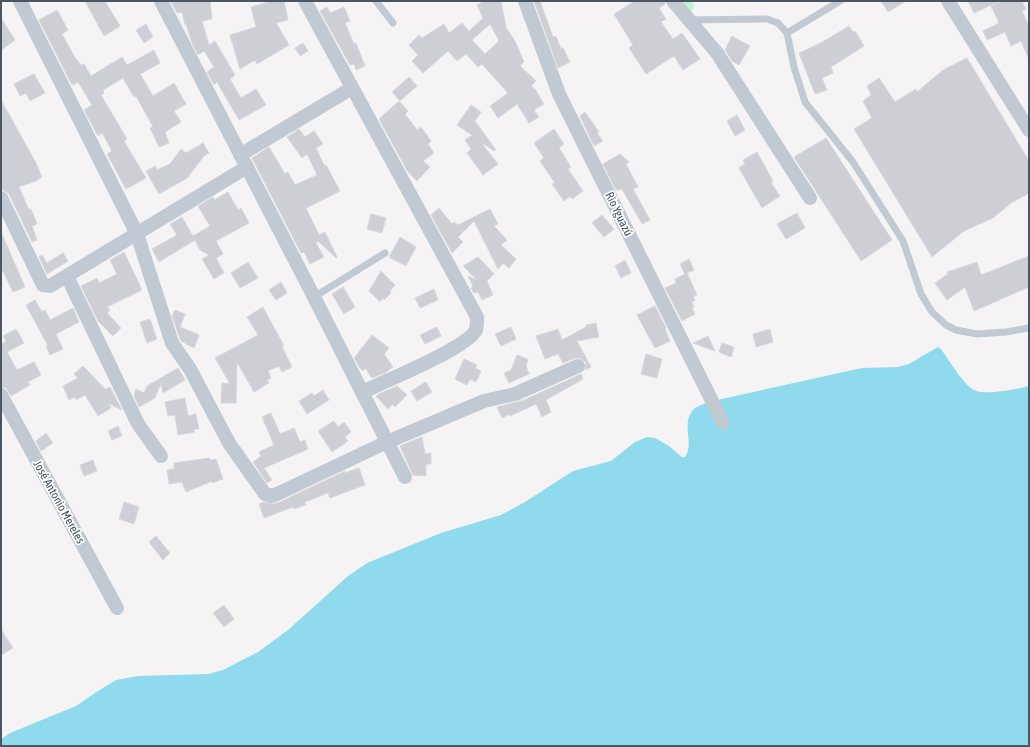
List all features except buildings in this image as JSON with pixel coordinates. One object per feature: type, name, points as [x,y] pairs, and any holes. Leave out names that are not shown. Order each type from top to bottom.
[{"type":"street","points":[[20,1],[137,234],[172,343],[190,369],[229,443],[264,494],[271,496],[277,494],[387,442],[484,401],[514,394],[578,366]]},
{"type":"street","points":[[161,1],[405,477]]},
{"type":"street","points":[[305,1],[477,318],[476,330],[468,340],[445,354],[362,392]]},
{"type":"street","name":"Río Yguazú","points":[[525,1],[560,94],[723,423]]},
{"type":"street","points":[[673,1],[717,53],[810,198]]},
{"type":"street","points":[[948,1],[1029,130]]},
{"type":"street","points":[[1,198],[43,285],[50,286],[137,234],[352,88]]},
{"type":"street","points":[[67,276],[138,424],[161,456]]},
{"type":"street","name":"José Antonio Mereles","points":[[1,396],[117,608]]},
{"type":"lane","points":[[376,1],[393,23]]},
{"type":"lane","points":[[787,34],[840,1]]},
{"type":"lane","points":[[689,20],[767,19],[778,23],[787,34],[794,67],[806,102],[853,162],[903,241],[921,294],[932,312],[946,325],[956,330],[977,334],[1006,332],[1029,328]]},
{"type":"lane","points":[[314,298],[385,253]]},
{"type":"green space","points":[[675,1],[692,1],[694,6],[691,13]]},
{"type":"water","points":[[938,347],[961,377],[970,387],[978,392],[1009,390],[1029,386],[1029,746],[1,746],[1,739],[10,733],[76,706],[116,680],[138,676],[208,674],[223,670],[258,652],[288,630],[348,576],[367,563],[441,533],[501,515],[525,502],[573,471],[611,461],[635,442],[647,437],[655,438],[669,446],[682,457],[685,457],[689,446],[688,420],[690,415],[694,409],[708,402],[862,368],[898,367],[909,364]]}]
